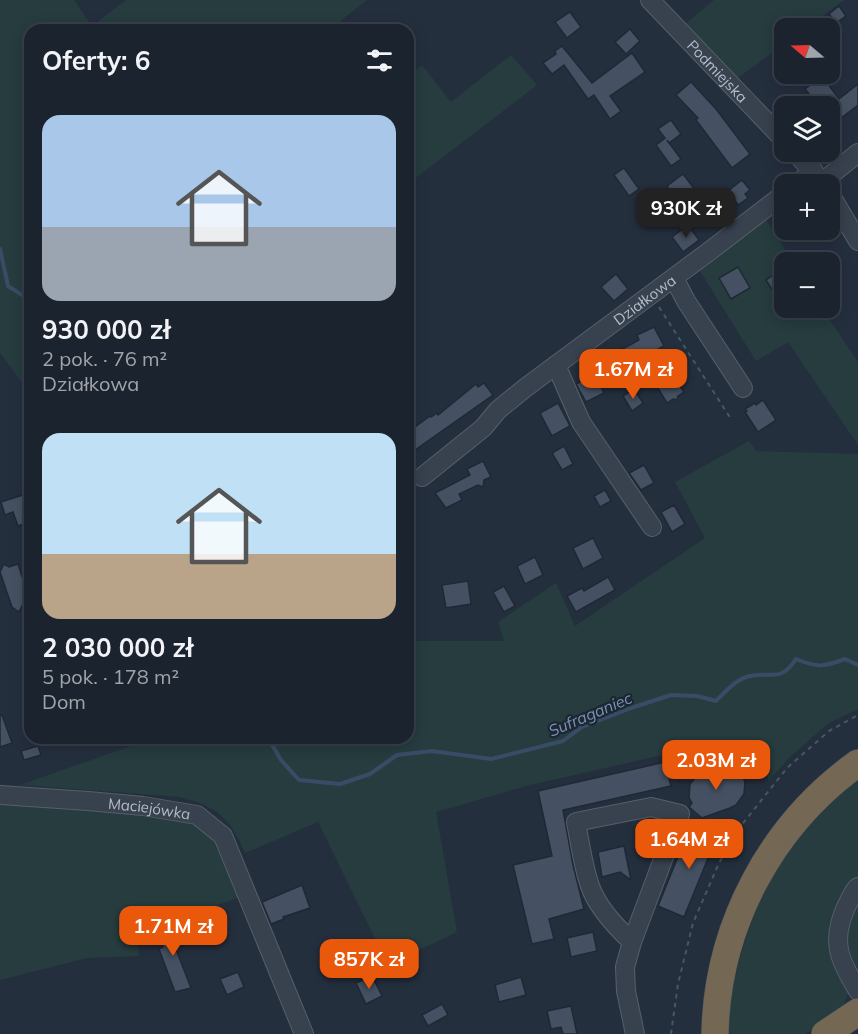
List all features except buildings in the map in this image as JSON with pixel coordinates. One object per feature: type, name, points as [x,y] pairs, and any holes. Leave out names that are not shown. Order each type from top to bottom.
[{"type":"highway","points":[[715,1034],[716,1005],[724,963],[740,911],[755,880],[771,853],[801,814],[822,792],[858,763]]},
{"type":"highway","points":[[825,1034],[858,1012]]},
{"type":"street","name":"Podmiejska","points":[[650,0],[774,130]]},
{"type":"street","points":[[833,174],[858,153]]},
{"type":"street","points":[[804,162],[814,174]]},
{"type":"street","name":"Działkowa","points":[[422,477],[483,428],[507,402],[774,202]]},
{"type":"street","points":[[840,212],[858,241]]},
{"type":"street","points":[[674,278],[686,301],[743,388]]},
{"type":"street","points":[[556,365],[581,422],[652,527]]},
{"type":"street","name":"Maciejówka","points":[[0,795],[143,806],[197,815],[223,836],[304,1034]]},
{"type":"street","points":[[632,942],[602,907],[590,886],[576,822],[651,807],[665,809],[680,814],[632,942],[626,967],[625,979],[635,1034]]},
{"type":"street","points":[[858,886],[843,915],[837,939],[841,963],[858,991]]},
{"type":"path","points":[[651,295],[731,419]]},
{"type":"path","points":[[671,1034],[678,984],[693,922],[719,863],[740,827],[787,768],[829,731],[858,715]]},
{"type":"green space","points":[[0,0],[74,0],[91,24],[24,24],[24,385],[0,353]]},
{"type":"green space","points":[[126,0],[367,0],[337,24],[95,24]]},
{"type":"green space","points":[[714,0],[844,0],[820,18],[774,18],[774,51],[738,78],[685,24]]},
{"type":"green space","points":[[511,55],[537,85],[414,179],[414,71],[422,65],[451,102]]},
{"type":"green space","points":[[765,218],[774,232],[774,240],[779,240],[787,252],[774,252],[774,318],[829,318],[858,362],[858,445],[788,342],[756,361],[698,268]]},
{"type":"green space","points":[[749,441],[756,451],[858,454],[858,709],[829,723],[791,756],[768,781],[767,754],[746,742],[707,745],[530,785],[436,812],[457,932],[388,965],[318,822],[245,853],[234,830],[221,815],[204,805],[180,797],[20,785],[131,746],[131,744],[414,744],[414,641],[504,641],[498,622],[556,583],[575,626],[705,538],[675,482]]},
{"type":"green space","points":[[858,781],[858,880],[838,908],[849,992],[844,1004],[834,1016],[805,1034],[729,1034],[731,1000],[738,966],[746,938],[768,887],[798,840],[836,799]]},
{"type":"green space","points":[[0,803],[142,814],[195,824],[216,842],[240,897],[137,934],[139,956],[87,958],[0,980]]},
{"type":"green space","points":[[858,899],[858,973],[855,971],[846,946],[849,918]]},
{"type":"waterway","name":"Sufraganiec","points":[[0,249],[8,286],[24,296]]},
{"type":"waterway","name":"Sufraganiec","points":[[272,744],[281,760],[299,780],[340,784],[370,774],[397,755],[432,751],[491,759],[563,741],[582,727],[671,695],[697,696],[716,701],[740,680],[750,676],[780,674],[796,659],[820,665],[845,659],[858,665]]}]
